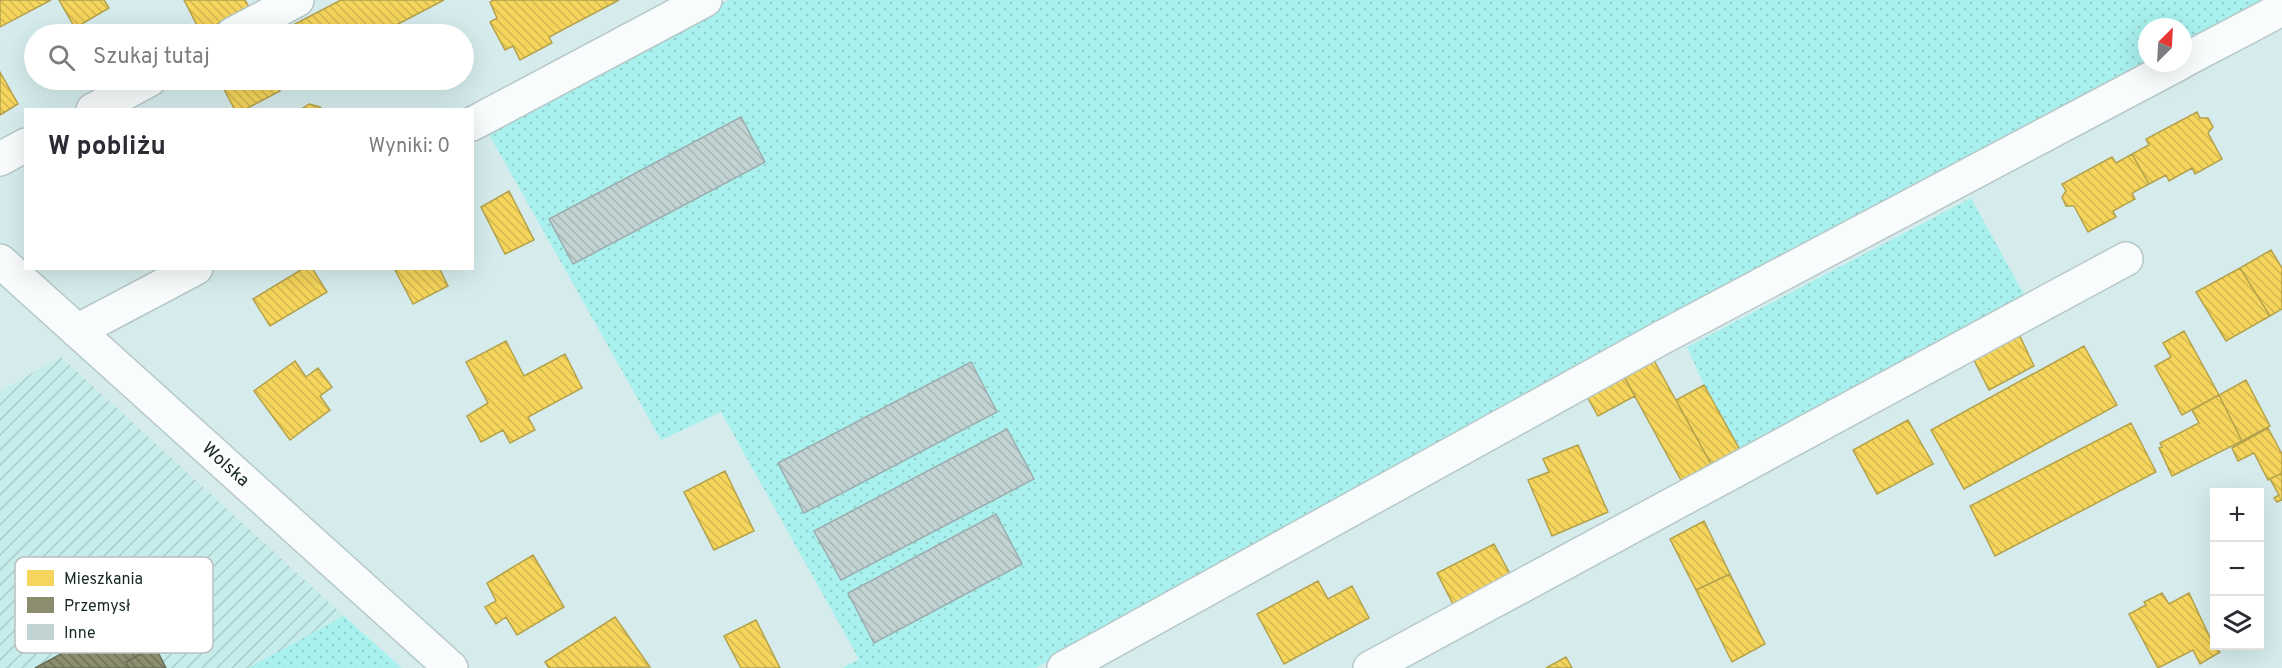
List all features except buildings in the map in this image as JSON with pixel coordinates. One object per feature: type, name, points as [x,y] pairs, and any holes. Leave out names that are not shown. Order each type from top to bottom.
[{"type":"street","points":[[252,24],[297,0]]},
{"type":"street","points":[[474,123],[705,0]]},
{"type":"street","points":[[2192,56],[2282,9]]},
{"type":"street","points":[[1064,668],[1663,338],[2162,72]]},
{"type":"street","points":[[97,108],[130,90]]},
{"type":"street","points":[[0,159],[24,147]]},
{"type":"street","points":[[1370,668],[2126,259]]},
{"type":"street","name":"Wolska","points":[[0,261],[451,668]]},
{"type":"street","points":[[77,331],[192,270]]},
{"type":"shaded area","points":[[728,0],[2275,0],[2192,44],[2192,18],[2138,18],[2138,68],[1036,668],[842,668],[859,659],[721,412],[661,440],[486,129]]},
{"type":"shaded area","points":[[1971,198],[2027,300],[1740,450],[1704,385],[1687,347]]},
{"type":"shaded area","points":[[61,357],[344,616],[248,668],[0,668],[0,391]]},
{"type":"shaded area","points":[[344,616],[402,668],[248,668]]}]
